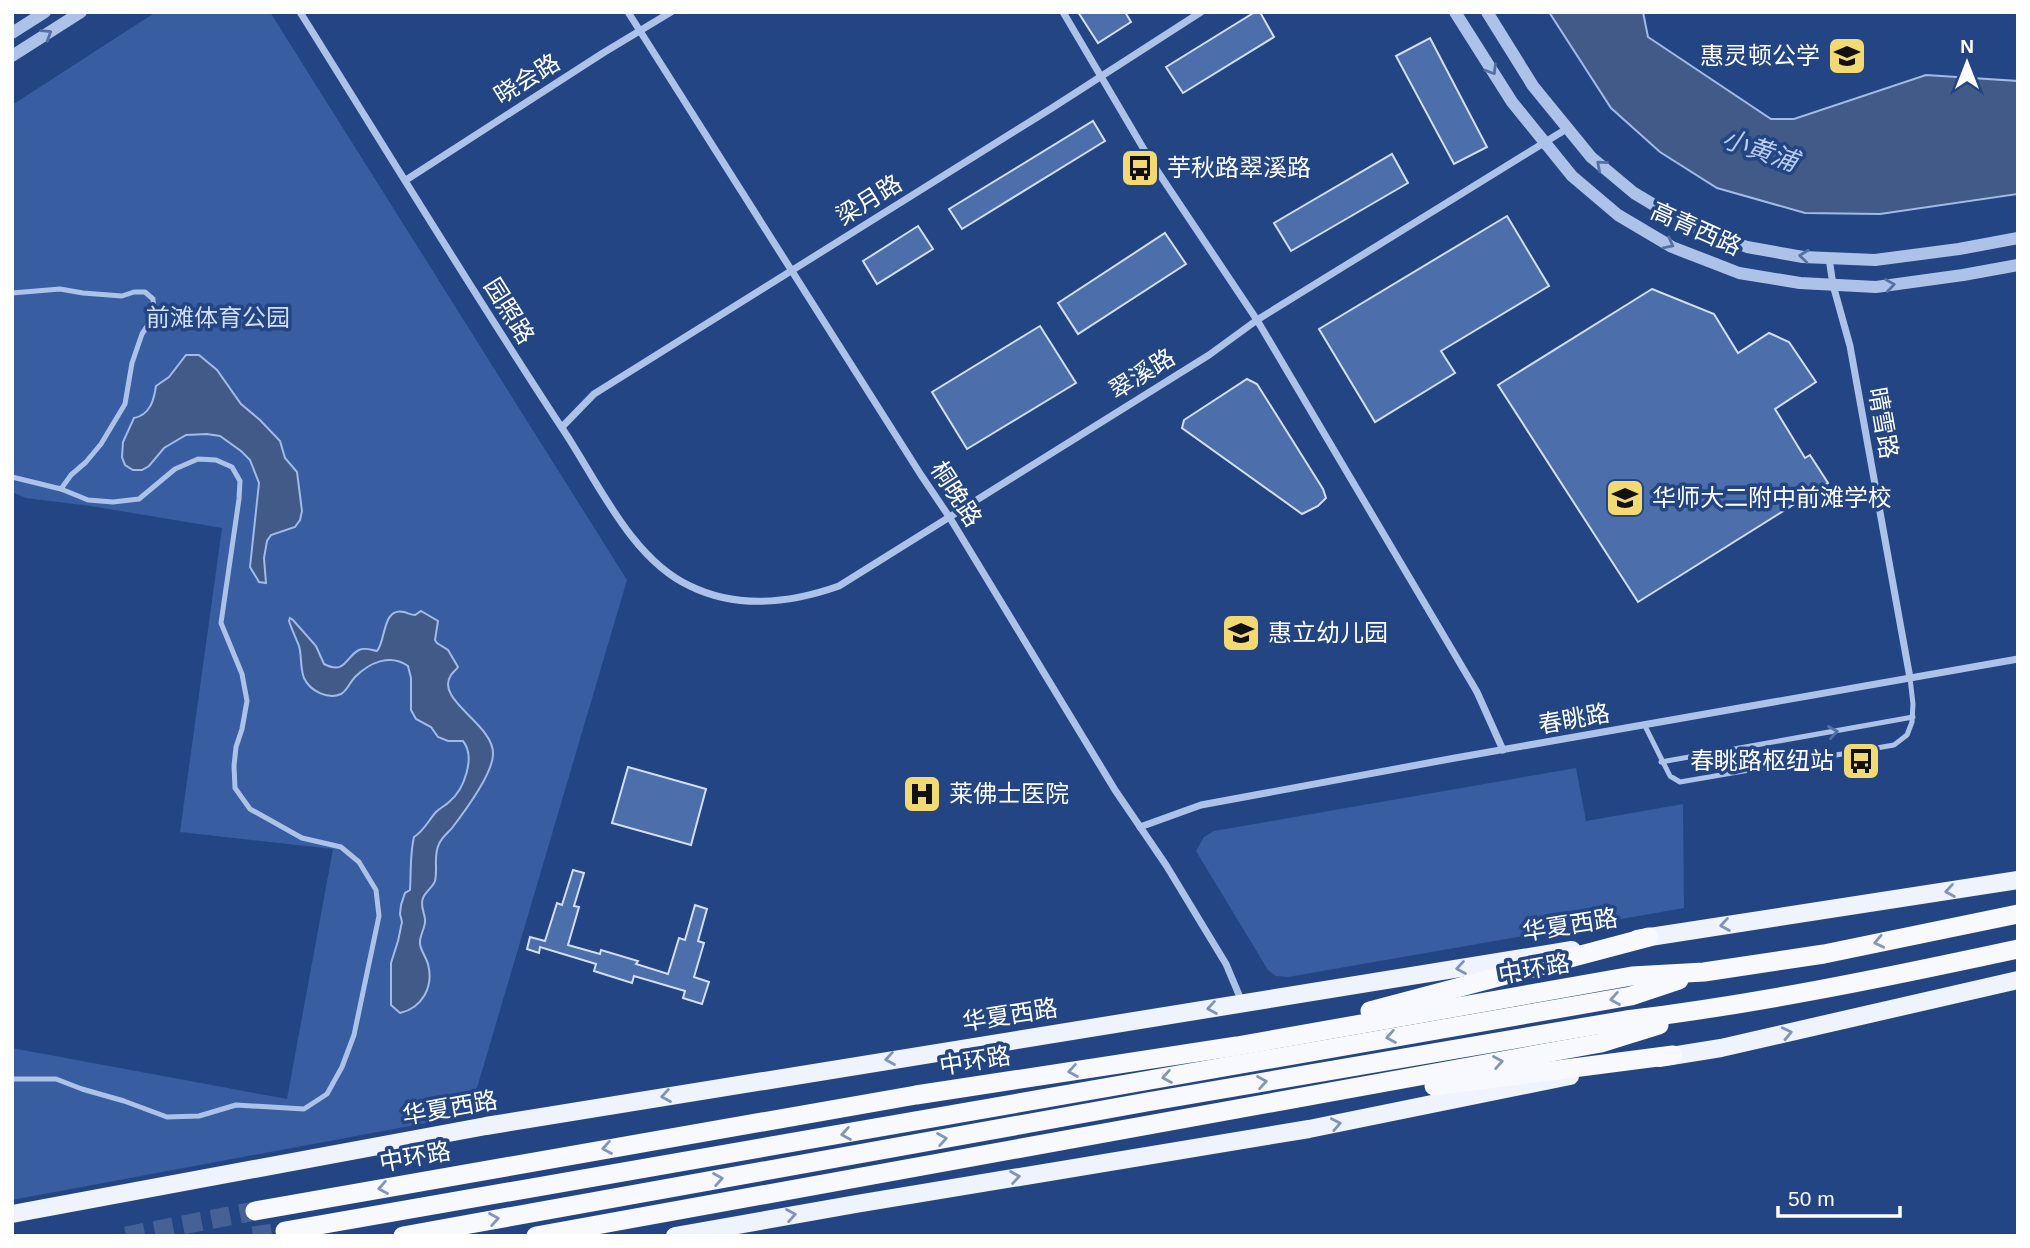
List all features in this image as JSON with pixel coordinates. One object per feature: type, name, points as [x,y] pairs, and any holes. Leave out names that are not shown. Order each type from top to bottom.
[{"type":"highway","name":"中环路","points":[[255,1211],[916,1095],[1237,1046],[1632,976],[1704,972],[1824,954],[2018,914]]},
{"type":"highway","points":[[1237,1046],[1649,937]]},
{"type":"highway","points":[[402,1236],[1174,1097],[1626,1020],[1704,1011],[1833,988],[2018,949]]},
{"type":"highway","name":"中环路","points":[[285,1231],[1631,996],[1704,972]]},
{"type":"highway","points":[[536,1236],[1601,1043],[1704,1011]]},
{"type":"highway","points":[[1214,1114],[1673,1055]]},
{"type":"main road","name":"华夏西路","points":[[12,1214],[486,1126],[1649,937],[2018,880]]},
{"type":"main road","points":[[675,1236],[856,1203],[1309,1129],[1673,1055],[1721,1048],[2018,980]]},
{"type":"street","points":[[12,33],[45,12]]},
{"type":"street","points":[[12,56],[81,12]]},
{"type":"street","name":"园照路","points":[[300,12],[626,530],[665,571],[690,586],[719,596]]},
{"type":"street","name":"桐晚路","points":[[628,12],[950,518],[1115,790],[1226,964],[1243,1003]]},
{"type":"street","name":"晓会路","points":[[406,180],[671,12]]},
{"type":"street","points":[[1063,12],[1152,163],[1256,320],[1477,692],[1503,750]]},
{"type":"street","name":"梁月路","points":[[562,427],[594,394],[1201,12]]},
{"type":"street","name":"高青西路","points":[[1455,12],[1512,102],[1572,176],[1618,215],[1672,247],[1739,273],[1800,283],[1833,285],[1876,286],[2018,265]]},
{"type":"street","name":"高青西路","points":[[1487,12],[1534,86],[1591,157],[1634,193],[1684,223],[1747,247],[1803,257],[1875,260],[2018,238]]},
{"type":"street","name":"翠溪路","points":[[719,596],[750,601],[781,601],[814,595],[839,586],[1209,355],[1256,320],[1568,128]]},
{"type":"street","name":"晴雪路","points":[[1829,258],[1833,285],[1850,346],[1910,678]]},
{"type":"street","name":"春眺路","points":[[1140,827],[1201,806],[2018,659]]},
{"type":"lane","points":[[12,293],[60,289],[122,296],[145,292],[153,299],[154,311],[132,363],[125,404],[101,444],[61,489]]},
{"type":"lane","points":[[12,477],[61,489],[88,500],[113,502],[139,499],[175,469],[198,459],[216,460],[232,467],[240,481],[239,499],[221,623],[242,674],[247,701],[236,747],[235,788],[250,809],[302,838],[341,847],[359,862],[376,890],[379,916],[354,1035],[342,1067],[327,1094],[304,1109],[236,1105],[199,1116],[167,1117],[56,1079],[12,1079]]},
{"type":"lane","points":[[1645,726],[1661,762],[1670,776],[1679,782],[1859,753],[1894,745],[1907,735],[1913,717],[1910,678]]},
{"type":"lane","points":[[1661,762],[1913,717]]},
{"type":"green space","name":"前滩体育公园","points":[[156,12],[270,12],[627,580],[469,1115],[12,1200],[12,1048],[287,1099],[333,849],[180,832],[222,528],[26,498],[12,492],[12,105]]},
{"type":"green space","points":[[1576,768],[1586,821],[1683,804],[1684,908],[1288,977],[1276,976],[1268,970],[1196,851],[1204,837],[1214,831]]},
{"type":"water","name":"小黄浦","points":[[1549,12],[1643,12],[1648,37],[1771,119],[1794,119],[1926,75],[2018,81],[2018,194],[1880,214],[1805,213],[1717,188],[1660,152],[1611,108]]},
{"type":"water","points":[[186,355],[199,355],[217,370],[241,404],[280,441],[285,458],[297,472],[302,511],[300,520],[295,527],[271,535],[267,541],[264,558],[266,583],[259,582],[250,567],[259,483],[250,460],[241,451],[220,436],[186,435],[164,448],[149,466],[142,470],[133,470],[125,465],[122,457],[123,442],[134,418],[144,414],[152,401],[156,386],[169,377]]},
{"type":"water","points":[[421,611],[438,621],[435,640],[448,650],[458,667],[448,684],[451,694],[491,743],[493,754],[488,772],[477,792],[437,849],[435,881],[424,896],[422,904],[425,922],[420,944],[428,964],[428,988],[415,1006],[400,1013],[391,1005],[391,963],[402,922],[401,905],[405,893],[410,890],[414,837],[459,790],[468,764],[467,748],[463,741],[448,741],[438,737],[431,727],[416,719],[411,710],[411,678],[408,666],[401,662],[387,660],[373,664],[355,677],[345,691],[336,696],[315,690],[304,678],[299,646],[289,621],[290,618],[293,620],[316,646],[324,664],[337,667],[359,650],[377,651],[392,615],[404,612],[415,615]]},
{"type":"building","points":[[1078,12],[1125,12],[1131,22],[1098,43]]},
{"type":"building","points":[[1255,12],[1260,12],[1274,37],[1183,93],[1166,67]]},
{"type":"building","points":[[1430,38],[1487,147],[1454,164],[1396,56]]},
{"type":"building","points":[[1093,121],[1105,141],[962,229],[949,209]]},
{"type":"building","points":[[1392,154],[1408,183],[1291,251],[1274,223]]},
{"type":"building","points":[[1507,216],[1549,286],[1441,351],[1455,373],[1375,422],[1319,329]]},
{"type":"building","points":[[918,226],[933,249],[877,284],[863,261]]},
{"type":"building","points":[[1165,233],[1186,264],[1078,334],[1058,303]]},
{"type":"building","points":[[1652,289],[1714,314],[1738,353],[1769,333],[1789,342],[1816,382],[1775,409],[1805,458],[1810,455],[1828,483],[1638,602],[1498,385]]},
{"type":"building","points":[[1040,326],[1076,383],[967,449],[932,392]]},
{"type":"building","points":[[1247,379],[1257,384],[1323,489],[1326,498],[1318,506],[1302,514],[1182,428],[1184,420]]},
{"type":"building","points":[[628,767],[706,789],[691,845],[612,823]]},
{"type":"building","points":[[573,870],[584,873],[574,906],[579,907],[568,945],[600,954],[601,950],[638,961],[636,964],[668,974],[679,938],[685,940],[695,905],[707,909],[698,941],[704,943],[694,977],[709,982],[702,1004],[683,998],[685,991],[634,976],[632,983],[594,971],[596,964],[540,947],[539,953],[527,949],[530,937],[545,941],[557,903],[562,905]]},
{"type":"tunnel","points":[[126,1236],[255,1211]]},
{"type":"tunnel","points":[[253,1236],[285,1231]]},
{"type":"place","name":"惠灵顿公学","points":[[1847,56]]},
{"type":"place","name":"芋秋路翠溪路","points":[[1140,168]]},
{"type":"place","name":"华师大二附中前滩学校","points":[[1625,498]]},
{"type":"place","name":"惠立幼儿园","points":[[1241,633]]},
{"type":"place","name":"春眺路枢纽站","points":[[1861,761]]},
{"type":"place","name":"莱佛士医院","points":[[922,794]]}]
